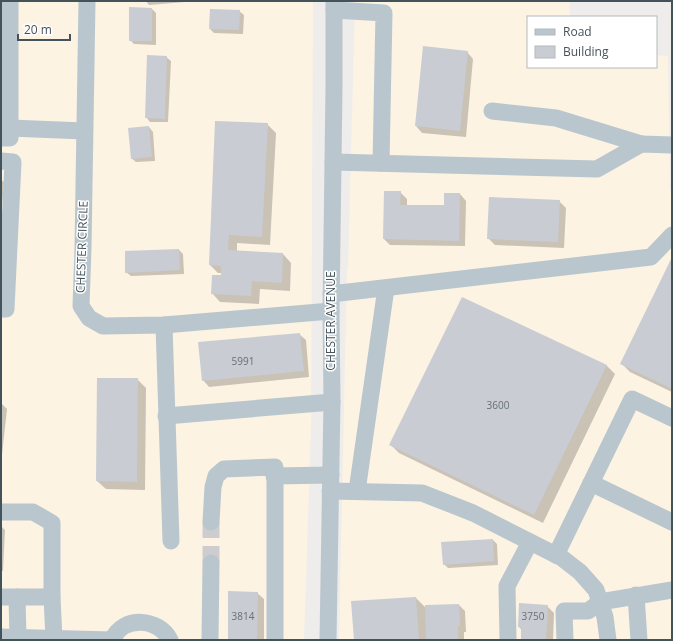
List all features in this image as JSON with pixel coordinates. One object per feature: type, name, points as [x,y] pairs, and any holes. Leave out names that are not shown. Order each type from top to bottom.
[{"type":"street","points":[[10,1],[5,133],[84,131]]},
{"type":"street","name":"CHESTER CIRCLE","points":[[88,1],[81,306],[89,318],[103,326],[164,325],[331,302],[386,288],[651,257],[672,235]]},
{"type":"street","points":[[334,5],[384,13],[382,163]]},
{"type":"street","name":"CHESTER AVENUE","points":[[328,640],[332,402],[331,302],[334,5]]},
{"type":"street","points":[[492,112],[556,118],[640,144],[672,144]]},
{"type":"street","points":[[333,162],[597,169],[640,144]]},
{"type":"street","points":[[1,161],[13,162],[6,309],[1,309]]},
{"type":"street","points":[[357,491],[386,288]]},
{"type":"street","points":[[164,325],[171,540]]},
{"type":"street","points":[[556,555],[632,400],[672,418]]},
{"type":"street","points":[[166,416],[332,402]]},
{"type":"street","points":[[211,522],[213,487],[216,476],[224,469],[275,467],[275,640]]},
{"type":"street","points":[[274,476],[330,483],[357,491],[422,493],[473,513],[556,555],[580,572],[596,590],[605,617],[608,640]]},
{"type":"street","points":[[591,483],[672,522]]},
{"type":"street","points":[[1,512],[33,512],[52,523],[52,597],[57,639]]},
{"type":"street","points":[[508,640],[507,586],[530,542]]},
{"type":"street","points":[[210,640],[211,562]]},
{"type":"street","points":[[565,640],[564,611],[588,611],[600,602],[672,590]]},
{"type":"street","points":[[636,595],[640,640]]},
{"type":"street","points":[[52,597],[9,597],[9,638],[112,640],[121,628],[132,622],[147,623],[163,630],[170,640]]},
{"type":"shaded area","points":[[1,1],[313,1],[311,428],[304,640],[1,640]]},
{"type":"shaded area","points":[[355,1],[570,1],[570,16],[527,16],[527,68],[657,68],[657,55],[668,56],[670,189],[672,194],[672,640],[339,640]]},
{"type":"building","points":[[129,7],[152,8],[152,41],[129,41]]},
{"type":"building","points":[[210,9],[240,10],[239,30],[209,29]]},
{"type":"building","points":[[423,46],[468,51],[460,131],[415,126]]},
{"type":"building","points":[[147,55],[167,56],[165,119],[145,118]]},
{"type":"building","points":[[215,121],[268,123],[262,237],[229,235],[228,250],[283,253],[282,283],[252,281],[251,296],[211,294],[212,275],[221,275],[221,266],[209,265]]},
{"type":"building","points":[[149,126],[152,157],[131,159],[128,128]]},
{"type":"building","points":[[384,191],[401,191],[400,205],[444,205],[444,193],[460,193],[459,241],[383,239]]},
{"type":"building","points":[[489,197],[560,200],[558,242],[487,239]]},
{"type":"building","points":[[179,249],[180,270],[125,273],[125,251]]},
{"type":"building","points":[[672,257],[672,389],[620,364]]},
{"type":"building","points":[[462,297],[607,365],[534,515],[389,445]]},
{"type":"building","points":[[300,333],[304,371],[202,381],[198,342]]},
{"type":"building","points":[[97,378],[138,378],[137,482],[96,481]]},
{"type":"building","points":[[493,539],[494,561],[443,565],[441,542]]},
{"type":"building","points":[[228,591],[258,592],[257,640],[228,640]]},
{"type":"building","points":[[416,597],[419,640],[354,640],[351,601]]},
{"type":"building","points":[[519,603],[548,605],[546,640],[521,640],[521,627],[518,627]]},
{"type":"building","points":[[459,604],[460,626],[458,626],[458,640],[426,640],[425,605]]},
{"type":"tunnel","points":[[211,522],[211,563]]}]
